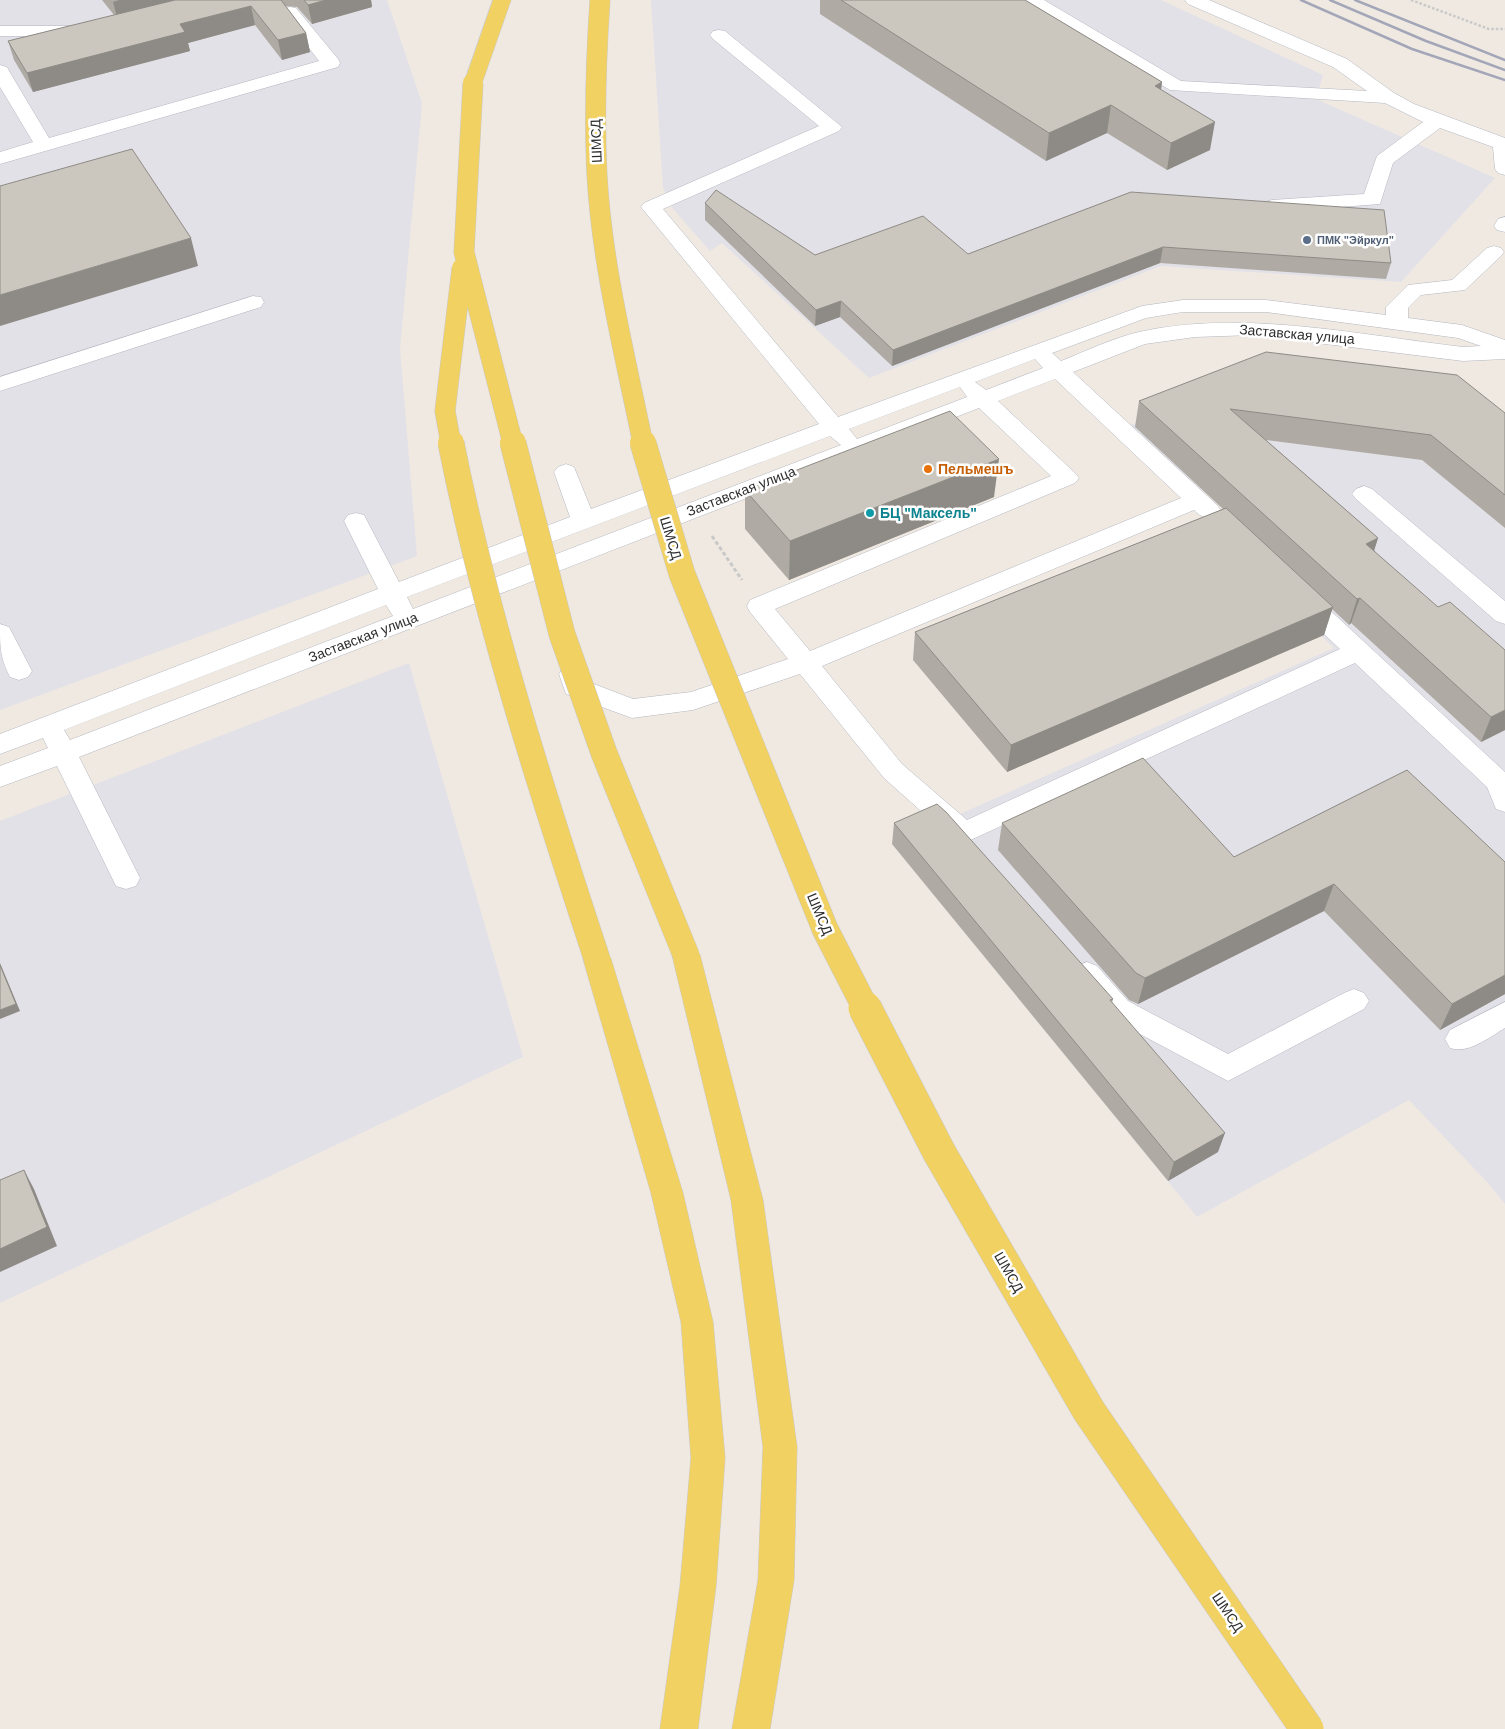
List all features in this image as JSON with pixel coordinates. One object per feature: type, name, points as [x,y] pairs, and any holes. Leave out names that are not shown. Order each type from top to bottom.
[{"type":"main road","points":[[502,0],[473,83],[464,252],[445,411],[464,508],[533,766],[597,959],[667,1193],[697,1322],[708,1458],[698,1586],[679,1729]]},
{"type":"main road","name":"ШМСД","points":[[600,0],[594,74],[598,176],[611,292],[646,456],[682,574],[821,920],[939,1152],[1089,1411],[1307,1729]]},
{"type":"main road","points":[[464,252],[562,634],[604,753],[686,955],[747,1200],[780,1447],[776,1580],[751,1729]]},
{"type":"street","points":[[1032,0],[1177,86],[1389,98]]},
{"type":"street","points":[[1194,0],[1340,63],[1389,98],[1503,144],[1505,169]]},
{"type":"street","points":[[0,158],[331,63],[290,12]]},
{"type":"street","points":[[0,31],[106,31]]},
{"type":"street","points":[[718,35],[832,127],[651,207],[834,426],[854,447]]},
{"type":"street","points":[[0,70],[44,145]]},
{"type":"street","points":[[1272,206],[1373,200],[1384,160],[1439,119]]},
{"type":"street","points":[[1397,323],[1397,307],[1415,289],[1458,286],[1494,252]]},
{"type":"street","points":[[0,384],[252,302]]},
{"type":"street","name":"Заставская улица","points":[[0,744],[583,520],[1142,312],[1183,306],[1266,306],[1462,332],[1505,348]]},
{"type":"street","name":"Заставская улица","points":[[0,777],[1141,338],[1167,333],[1217,328],[1289,331],[1463,354],[1505,352]]},
{"type":"street","points":[[1036,350],[1225,526]]},
{"type":"street","points":[[961,378],[1067,478],[759,606],[893,772],[964,833],[982,854]]},
{"type":"street","points":[[566,472],[583,520]]},
{"type":"street","points":[[1364,494],[1505,615]]},
{"type":"street","points":[[541,568],[575,687],[632,709],[693,701],[838,651],[1197,500]]},
{"type":"street","points":[[356,521],[406,620]]},
{"type":"street","points":[[1281,579],[1499,782],[1505,802]]},
{"type":"street","points":[[0,633],[19,671]]},
{"type":"street","points":[[964,833],[1358,651]]},
{"type":"street","points":[[50,725],[126,878]]},
{"type":"street","points":[[1072,958],[1118,1009],[1228,1068],[1354,1001]]},
{"type":"street","points":[[1460,1039],[1505,1014]]},
{"type":"path","points":[[1411,0],[1489,29],[1505,30]]},
{"type":"path","points":[[710,533],[759,606]]},
{"type":"shaded area","points":[[0,0],[387,0],[422,103],[400,349],[417,556],[0,710]]},
{"type":"shaded area","points":[[651,0],[1161,0],[1323,75],[1316,99],[1495,178],[1401,282],[1161,266],[869,378],[722,243],[710,251],[673,209],[663,188]]},
{"type":"shaded area","points":[[1257,375],[1505,439],[1505,1204],[1487,1182],[1409,1100],[1197,1217],[892,844],[1334,648],[1227,547],[1252,534],[1129,426]]},
{"type":"shaded area","points":[[409,663],[523,1057],[0,1303],[0,821]]},
{"type":"building","points":[[175,0],[281,0],[306,33],[278,40],[251,6],[180,24],[185,32],[27,73],[8,41]]},
{"type":"building","points":[[304,0],[326,0],[308,5]]},
{"type":"building","points":[[841,0],[1025,0],[1162,82],[1155,86],[1215,122],[1171,143],[1111,105],[1049,133]]},
{"type":"building","points":[[132,149],[191,238],[0,295],[0,186]]},
{"type":"building","points":[[716,190],[815,255],[923,216],[968,254],[1131,192],[1384,210],[1391,263],[1163,247],[893,350],[841,301],[816,310],[705,203]]},
{"type":"building","points":[[1266,352],[1457,375],[1505,413],[1505,495],[1431,435],[1230,409],[1378,538],[1366,544],[1438,607],[1450,602],[1505,650],[1505,710],[1491,717],[1360,598],[1357,599],[1139,401]]},
{"type":"building","points":[[950,411],[999,459],[790,541],[745,490]]},
{"type":"building","points":[[1226,508],[1333,607],[1011,745],[915,632]]},
{"type":"building","points":[[1143,758],[1234,857],[1407,770],[1505,862],[1505,975],[1452,1004],[1334,884],[1145,978],[1136,973],[1002,823]]},
{"type":"building","points":[[937,804],[1113,999],[1110,1000],[1225,1133],[1174,1162],[894,823]]},
{"type":"building","points":[[0,965],[16,1004],[0,1010]]},
{"type":"building","points":[[24,1170],[47,1227],[0,1249],[0,1180]]},
{"type":"railway","points":[[1301,0],[1412,49],[1505,80]]},
{"type":"railway","points":[[1330,0],[1426,41],[1505,70]]},
{"type":"railway","points":[[1355,0],[1505,60]]},
{"type":"place","name":"ПМК \"Эйркул\"","points":[[1307,240]]},
{"type":"place","name":"Пельмешъ","points":[[928,469]]},
{"type":"place","name":"БЦ \"Максель\"","points":[[870,513]]}]
